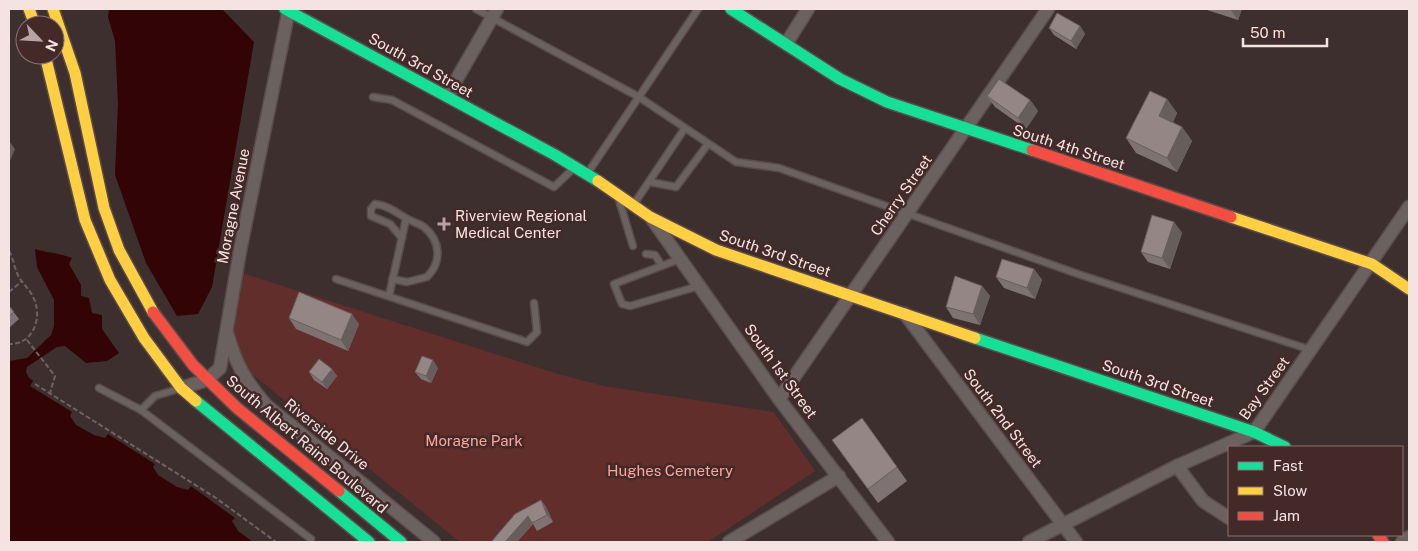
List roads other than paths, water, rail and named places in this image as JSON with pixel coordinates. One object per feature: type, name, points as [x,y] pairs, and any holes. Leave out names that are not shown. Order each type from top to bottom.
[{"type":"main road","name":"South 4th Street","points":[[731,9],[840,79],[887,102],[1372,264],[1409,289]]},
{"type":"main road","name":"South 3rd Street","points":[[288,10],[576,167],[616,192],[650,217],[716,250],[904,312],[1254,432],[1283,446]]},
{"type":"main road","name":"South Albert Rains Boulevard","points":[[65,44],[75,73],[104,208],[119,250],[153,313],[180,349],[207,380],[237,408],[401,542]]},
{"type":"main road","points":[[47,65],[78,200],[92,240],[128,312],[182,388],[369,542]]},
{"type":"street","points":[[786,44],[808,9]]},
{"type":"street","name":"Cherry Street","points":[[779,399],[1048,9]]},
{"type":"street","name":"Moragne Avenue","points":[[207,380],[220,368],[288,10]]},
{"type":"street","points":[[448,96],[495,13]]},
{"type":"street","name":"Bay Street","points":[[1029,542],[1177,466],[1254,432],[1372,264],[1409,207]]},
{"type":"street","name":"South 1st Street","points":[[650,217],[779,399],[888,542]]},
{"type":"street","name":"South 2nd Street","points":[[904,312],[1076,542]]},
{"type":"street","name":"Riverside Drive","points":[[226,330],[236,362],[249,385],[266,405],[434,542]]},
{"type":"street","points":[[182,388],[207,380]]},
{"type":"street","points":[[1177,466],[1203,501],[1228,517]]},
{"type":"street","points":[[729,542],[839,476]]},
{"type":"street","points":[[1402,542],[1409,537]]},
{"type":"lane","points":[[476,9],[495,13],[639,97],[736,162],[779,168],[1078,274],[1311,350]]},
{"type":"lane","points":[[587,174],[698,9]]},
{"type":"lane","points":[[373,97],[392,100],[554,187],[576,167]]},
{"type":"lane","points":[[634,205],[685,128]]},
{"type":"lane","points":[[650,182],[676,187],[708,144]]},
{"type":"lane","points":[[616,192],[633,246]]},
{"type":"lane","points":[[392,279],[407,282],[427,277],[436,264],[439,249],[432,235],[424,227],[385,205],[375,204],[371,209],[371,216],[390,224],[402,238]]},
{"type":"lane","points":[[388,296],[406,218]]},
{"type":"lane","points":[[646,254],[654,255],[662,266]]},
{"type":"lane","points":[[680,259],[662,266],[641,270],[614,284],[622,304],[630,306],[699,286]]},
{"type":"lane","points":[[336,279],[528,342],[536,332],[534,302]]},
{"type":"lane","points":[[99,388],[141,410],[311,539]]},
{"type":"lane","points":[[141,410],[155,396],[182,388]]},
{"type":"place","name":"Riverview Regional Medical Center","points":[[444,224]]},
{"type":"park label","name":"Moragne Park","points":[[474,440]]},
{"type":"park label","name":"Hughes Cemetery","points":[[670,470]]}]
